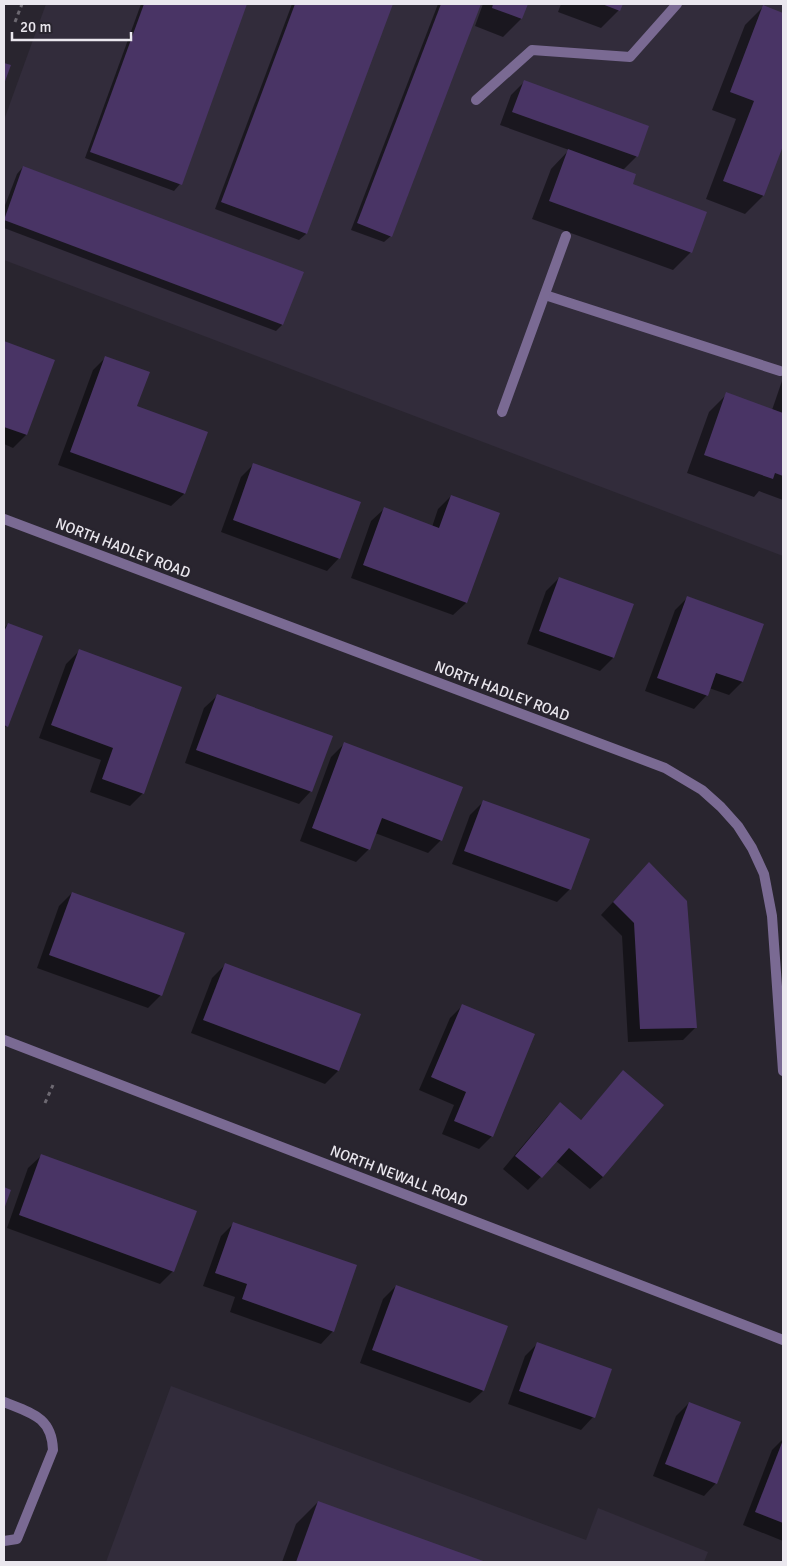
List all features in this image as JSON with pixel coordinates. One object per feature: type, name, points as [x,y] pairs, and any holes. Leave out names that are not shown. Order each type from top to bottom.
[{"type":"street","points":[[476,100],[532,50],[630,58],[677,4]]},
{"type":"street","points":[[502,412],[566,236]]},
{"type":"street","points":[[545,295],[780,371]]},
{"type":"street","name":"NORTH HADLEY ROAD","points":[[4,519],[664,768],[702,790],[738,826],[752,848],[764,874],[772,916],[783,1072]]},
{"type":"street","name":"NORTH NEWALL ROAD","points":[[4,1040],[783,1340]]},
{"type":"street","points":[[4,1402],[37,1415],[47,1426],[53,1438],[53,1450],[17,1539],[4,1541]]},
{"type":"path","points":[[15,22],[22,4]]},
{"type":"shaded area","points":[[46,4],[783,4],[783,556],[4,260],[4,120]]},
{"type":"shaded area","points":[[171,1386],[586,1540],[598,1508],[708,1552],[704,1562],[106,1562]]},
{"type":"building","points":[[144,4],[247,4],[182,185],[90,152]]},
{"type":"building","points":[[295,4],[393,4],[307,234],[221,202]]},
{"type":"building","points":[[441,4],[481,4],[392,237],[357,223]]},
{"type":"building","points":[[493,4],[528,4],[522,19],[492,8]]},
{"type":"building","points":[[602,4],[623,4],[620,11]]},
{"type":"building","points":[[763,5],[783,13],[783,146],[764,196],[723,181],[754,101],[730,92]]},
{"type":"building","points":[[4,63],[11,65],[4,84]]},
{"type":"building","points":[[524,80],[649,126],[638,157],[512,112]]},
{"type":"building","points":[[568,149],[636,174],[633,184],[707,212],[692,253],[549,201]]},
{"type":"building","points":[[23,166],[304,272],[283,325],[4,220]]},
{"type":"building","points":[[4,341],[55,360],[27,435],[4,427]]},
{"type":"building","points":[[105,356],[150,372],[137,406],[208,432],[185,494],[70,452]]},
{"type":"building","points":[[726,392],[783,413],[783,476],[775,473],[773,479],[704,455]]},
{"type":"building","points":[[253,463],[361,502],[340,559],[233,520]]},
{"type":"building","points":[[451,495],[500,513],[467,603],[363,565],[384,507],[439,528]]},
{"type":"building","points":[[559,577],[634,604],[614,658],[539,631]]},
{"type":"building","points":[[687,596],[764,624],[743,682],[716,673],[708,696],[657,678]]},
{"type":"building","points":[[8,623],[43,636],[8,727],[4,725],[4,632]]},
{"type":"building","points":[[79,649],[182,687],[144,794],[102,779],[113,748],[51,725]]},
{"type":"building","points":[[217,694],[333,736],[312,792],[196,750]]},
{"type":"building","points":[[344,742],[463,787],[442,841],[382,818],[370,850],[312,828]]},
{"type":"building","points":[[483,800],[590,839],[571,890],[464,851]]},
{"type":"building","points":[[649,862],[687,901],[697,1028],[640,1029],[634,923],[613,902]]},
{"type":"building","points":[[72,892],[185,933],[162,996],[49,955]]},
{"type":"building","points":[[225,963],[361,1014],[339,1071],[203,1020]]},
{"type":"building","points":[[462,1004],[535,1034],[493,1137],[454,1121],[466,1092],[431,1077]]},
{"type":"building","points":[[623,1070],[664,1105],[603,1177],[569,1148],[542,1178],[515,1156],[560,1102],[581,1120]]},
{"type":"building","points":[[41,1154],[197,1211],[174,1272],[19,1215]]},
{"type":"building","points":[[4,1187],[11,1190],[4,1209]]},
{"type":"building","points":[[233,1222],[357,1265],[334,1332],[242,1299],[247,1284],[215,1273]]},
{"type":"building","points":[[396,1285],[508,1326],[484,1391],[372,1350]]},
{"type":"building","points":[[537,1342],[612,1369],[595,1418],[519,1391]]},
{"type":"building","points":[[689,1402],[741,1422],[717,1484],[665,1464]]},
{"type":"building","points":[[783,1440],[783,1523],[755,1512]]},
{"type":"building","points":[[318,1501],[486,1562],[296,1562]]}]
